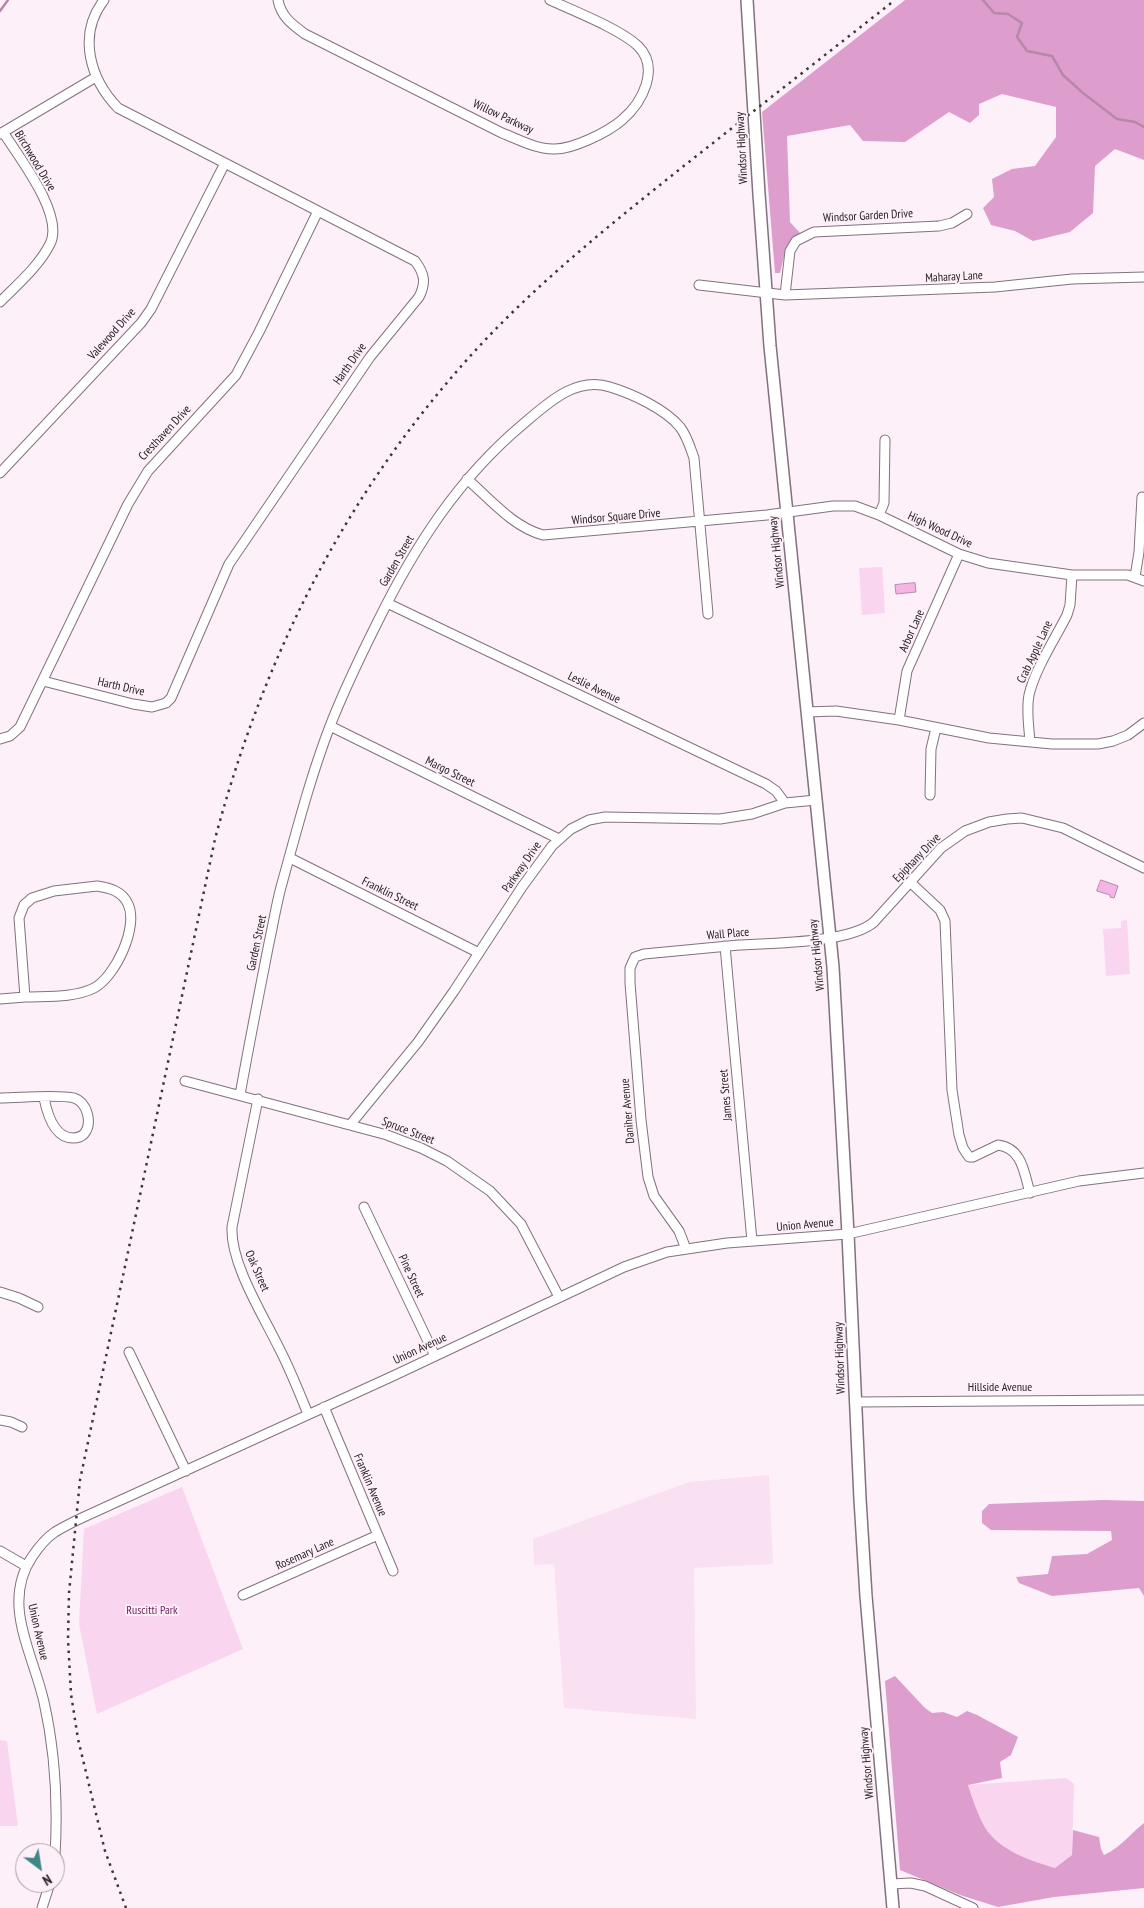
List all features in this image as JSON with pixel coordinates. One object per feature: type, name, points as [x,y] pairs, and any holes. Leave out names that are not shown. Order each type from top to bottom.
[{"type":"main road","name":"Windsor Highway","points":[[747,0],[766,294],[786,512],[833,967],[866,1596],[893,1908]]},
{"type":"street","name":"Harth Drive","points":[[42,681],[152,707],[166,703],[171,698],[229,564],[370,357],[419,297],[424,286],[424,276],[415,261],[118,108],[107,97],[96,78],[90,59],[89,39],[92,22],[104,0]]},
{"type":"street","name":"Willow Parkway","points":[[278,0],[279,7],[289,23],[305,34],[502,132],[525,142],[553,149],[567,148],[589,139],[623,119],[636,105],[646,86],[649,70],[647,60],[638,47],[625,37],[550,0]]},
{"type":"street","points":[[2,133],[96,78]]},
{"type":"street","name":"Birchwood Drive","points":[[0,302],[45,252],[54,235],[52,220],[44,199],[2,133]]},
{"type":"street","name":"Valewood Drive","points":[[0,473],[141,324],[151,309],[225,163]]},
{"type":"street","name":"Cresthaven Drive","points":[[42,681],[142,478],[236,375],[318,211]]},
{"type":"street","name":"Windsor Garden Drive","points":[[785,295],[790,251],[796,241],[814,232],[939,226],[952,223],[967,214]]},
{"type":"street","name":"Maharay Lane","points":[[699,285],[785,295],[995,288],[1072,279],[1144,277]]},
{"type":"street","name":"Garden Street","points":[[240,1094],[281,889],[330,726],[357,663],[403,572],[431,528],[467,479],[496,447],[568,390],[583,385],[607,386],[621,390],[666,412],[681,428],[689,442],[694,458],[708,614]]},
{"type":"street","points":[[879,514],[884,503],[885,440]]},
{"type":"street","name":"Windsor Square Drive","points":[[467,479],[519,525],[533,533],[543,535],[700,522],[786,512]]},
{"type":"street","points":[[1135,577],[1139,552],[1142,497]]},
{"type":"street","name":"High Wood Drive","points":[[786,512],[833,506],[855,506],[879,514],[959,554],[988,563],[1072,575],[1128,575],[1144,581]]},
{"type":"street","name":"Arbor Lane","points":[[899,720],[907,671],[959,554]]},
{"type":"street","name":"Crab Apple Lane","points":[[1030,742],[1029,695],[1067,615],[1070,605],[1072,575]]},
{"type":"street","name":"Leslie Avenue","points":[[387,603],[766,784],[776,791],[785,804]]},
{"type":"street","points":[[0,739],[10,736],[20,727],[42,681]]},
{"type":"street","points":[[807,712],[836,711],[899,720],[989,738],[1030,742],[1098,744],[1128,735],[1144,723]]},
{"type":"street","name":"Margo Street","points":[[330,726],[559,839]]},
{"type":"street","points":[[930,795],[931,749],[936,728]]},
{"type":"street","name":"Parkway Drive","points":[[350,1125],[418,1042],[522,887],[559,839],[571,829],[589,820],[605,817],[720,819],[752,814],[785,804],[816,800]]},
{"type":"street","name":"Epiphany Drive","points":[[829,938],[868,927],[941,848],[965,831],[989,822],[1007,818],[1022,818],[1062,828],[1144,868]]},
{"type":"street","name":"Franklin Street","points":[[290,858],[479,953]]},
{"type":"street","points":[[910,882],[940,910],[945,921],[952,1090],[958,1135],[963,1148],[969,1157],[973,1157],[998,1145],[1012,1149],[1023,1168],[1030,1193]]},
{"type":"street","points":[[0,999],[76,993],[93,988],[106,979],[120,958],[128,934],[131,912],[128,903],[119,893],[108,887],[82,887],[54,891],[32,898],[24,905],[19,918],[25,997]]},
{"type":"street","name":"Wall Place","points":[[632,962],[635,957],[644,954],[829,938]]},
{"type":"street","name":"James Street","points":[[724,946],[752,1241]]},
{"type":"street","name":"Daniher Avenue","points":[[632,962],[630,983],[641,1120],[648,1177],[654,1196],[679,1231],[686,1248]]},
{"type":"street","name":"Spruce Street","points":[[185,1081],[240,1094],[387,1135],[421,1148],[447,1161],[490,1191],[521,1224],[559,1297]]},
{"type":"street","points":[[0,1098],[44,1098],[73,1098],[80,1101],[87,1113],[87,1128],[84,1133],[78,1138],[70,1138],[58,1132],[49,1115],[44,1098]]},
{"type":"street","name":"Oak Street","points":[[258,1099],[232,1227],[232,1245],[239,1266],[308,1414]]},
{"type":"street","name":"Union Avenue","points":[[56,1843],[54,1781],[50,1736],[44,1701],[18,1611],[18,1591],[26,1566],[38,1548],[56,1532],[86,1516],[324,1408],[624,1266],[686,1248],[848,1234],[1079,1182],[1144,1173]]},
{"type":"street","name":"Pine Street","points":[[364,1207],[434,1356]]},
{"type":"street","points":[[0,1292],[19,1298],[38,1308]]},
{"type":"street","points":[[129,1352],[186,1471]]},
{"type":"street","name":"Hillside Avenue","points":[[855,1402],[1144,1400]]},
{"type":"street","name":"Franklin Avenue","points":[[324,1408],[393,1572]]},
{"type":"street","points":[[0,1420],[22,1427]]},
{"type":"street","name":"Rosemary Lane","points":[[242,1595],[378,1535]]},
{"type":"street","points":[[0,1551],[26,1566]]},
{"type":"street","points":[[891,1884],[911,1883],[925,1886],[973,1908]]},
{"type":"street","points":[[42,1908],[47,1893]]},
{"type":"shaded area","points":[[905,0],[1144,0],[1144,160],[1115,149],[1095,166],[1093,213],[1070,232],[1033,241],[1015,231],[991,225],[983,208],[994,197],[992,179],[1012,169],[1035,166],[1056,137],[1056,107],[1002,94],[979,104],[979,115],[970,123],[949,112],[905,142],[863,141],[850,125],[787,136],[790,222],[800,233],[786,248],[780,273],[775,273],[762,112]]},
{"type":"shaded area","points":[[915,583],[916,592],[896,594],[895,585]]},
{"type":"shaded area","points":[[1101,880],[1118,886],[1114,898],[1097,891]]},
{"type":"shaded area","points":[[769,1475],[773,1564],[694,1568],[696,1719],[564,1708],[554,1564],[534,1565],[533,1539],[689,1482]]},
{"type":"shaded area","points":[[1103,1500],[1144,1501],[1144,1596],[1139,1588],[1052,1596],[1019,1583],[1016,1577],[1048,1574],[1052,1556],[1087,1554],[1112,1540],[1111,1531],[991,1530],[982,1523],[982,1511],[989,1504]]},
{"type":"shaded area","points":[[895,1676],[932,1713],[943,1712],[957,1717],[967,1711],[1018,1737],[1011,1755],[1000,1762],[1002,1778],[968,1785],[982,1822],[995,1839],[1023,1857],[1055,1868],[1072,1855],[1073,1830],[1099,1837],[1104,1855],[1144,1823],[1144,1888],[1054,1897],[998,1907],[960,1895],[900,1870],[885,1681]]},
{"type":"green space","points":[[882,567],[885,613],[862,615],[859,568]]},
{"type":"green space","points":[[1127,920],[1130,974],[1106,976],[1103,929],[1121,928],[1121,921]]},
{"type":"green space","name":"Ruscitti Park","points":[[182,1487],[243,1649],[97,1714],[79,1624],[84,1529]]},
{"type":"green space","points":[[0,1740],[7,1741],[18,1826],[0,1826]]},
{"type":"green space","points":[[1066,1778],[1074,1784],[1072,1855],[1055,1868],[1023,1857],[995,1839],[982,1822],[968,1785]]},
{"type":"waterway","points":[[0,11],[8,0]]},
{"type":"waterway","points":[[983,0],[994,13],[1008,14],[1022,23],[1017,37],[1027,51],[1052,56],[1063,75],[1083,93],[1117,119],[1135,122],[1144,127]]},
{"type":"railway","points":[[126,1908],[105,1851],[78,1739],[71,1694],[68,1639],[69,1593],[80,1480],[215,839],[235,771],[258,706],[284,642],[314,580],[348,520],[386,463],[427,407],[473,353],[523,302],[602,232],[895,0]]}]
